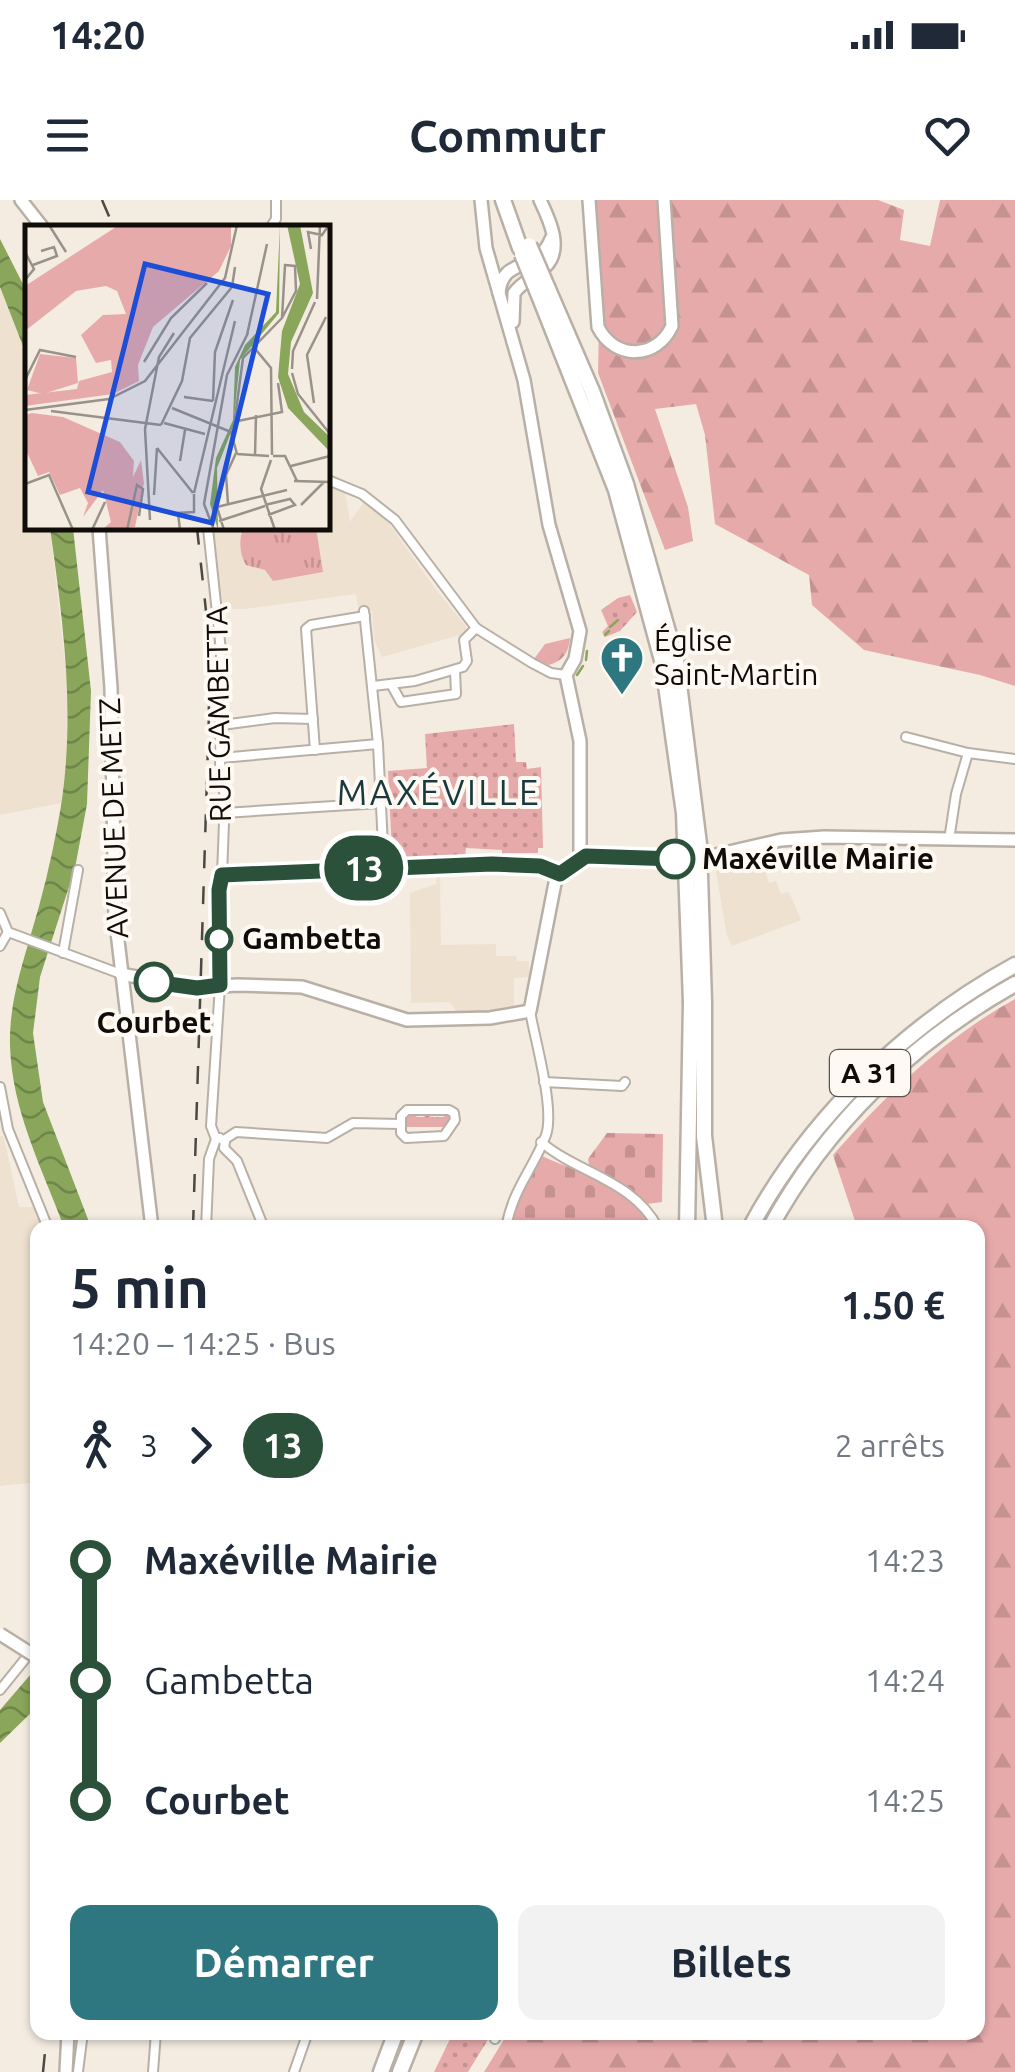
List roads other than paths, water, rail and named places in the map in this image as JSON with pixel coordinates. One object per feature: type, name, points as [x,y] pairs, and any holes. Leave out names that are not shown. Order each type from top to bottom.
[{"type":"highway","points":[[504,200],[543,291],[616,490],[670,662],[713,1220]]},
{"type":"highway","points":[[513,200],[525,247]]},
{"type":"highway","name":"A 31","points":[[755,1220],[807,1141],[869,1073],[941,1012],[1015,966]]},
{"type":"highway","name":"A 31","points":[[774,1220],[824,1147],[888,1076],[959,1019],[1015,984]]},
{"type":"highway","points":[[687,1220],[698,1002]]},
{"type":"highway","points":[[381,2072],[393,2040]]},
{"type":"highway","points":[[400,2072],[413,2040]]},
{"type":"street","points":[[21,200],[42,225]]},
{"type":"street","points":[[272,225],[276,219],[276,200]]},
{"type":"street","points":[[482,200],[486,248],[515,346],[550,525],[580,631],[576,659],[566,675],[580,740],[580,857]]},
{"type":"street","points":[[515,346],[512,298],[553,256],[552,235],[540,200]]},
{"type":"street","points":[[588,200],[598,327],[610,344],[633,352],[654,348],[672,326],[664,200]]},
{"type":"street","points":[[499,295],[507,272],[538,259],[552,235]]},
{"type":"street","points":[[491,262],[507,272],[539,271]]},
{"type":"street","points":[[330,481],[362,494],[395,520],[476,628],[551,673],[566,675]]},
{"type":"street","name":"AVENUE DE METZ","points":[[98,530],[111,688],[114,880],[121,974],[151,1220]]},
{"type":"street","name":"RUE GAMBETTA","points":[[206,1220],[209,1159],[220,1144],[211,1126],[220,985],[219,890],[224,812],[221,651],[208,530]]},
{"type":"street","points":[[316,750],[306,629],[364,614],[378,744],[384,866]]},
{"type":"street","points":[[373,686],[466,665],[464,640],[476,628]]},
{"type":"street","points":[[391,684],[401,702],[456,694],[455,670]]},
{"type":"street","points":[[222,725],[313,718]]},
{"type":"street","points":[[906,737],[968,754],[1015,760]]},
{"type":"street","points":[[221,758],[378,744]]},
{"type":"street","points":[[950,840],[956,794],[968,754]]},
{"type":"street","points":[[224,812],[381,804]]},
{"type":"street","points":[[508,1220],[518,1187],[547,1130],[544,1082],[530,1011],[554,886],[560,874],[580,857],[694,860],[781,840],[824,837],[1015,840]]},
{"type":"street","points":[[222,875],[384,866],[540,866],[560,874]]},
{"type":"street","points":[[59,951],[78,870]]},
{"type":"street","points":[[0,913],[8,932],[121,974],[197,988],[220,985],[316,990],[407,1020],[490,1018],[530,1011]]},
{"type":"street","points":[[0,946],[8,932]]},
{"type":"street","points":[[544,1082],[622,1086],[625,1082]]},
{"type":"street","points":[[0,1087],[8,1129],[45,1220]]},
{"type":"street","points":[[407,1110],[449,1110],[455,1116],[448,1132],[441,1137],[406,1138],[401,1134],[400,1124],[402,1113],[407,1110]]},
{"type":"street","points":[[261,1220],[237,1161],[220,1144],[236,1132],[326,1138],[353,1123],[400,1124]]},
{"type":"street","points":[[541,1142],[560,1157],[630,1194],[653,1220]]},
{"type":"street","points":[[0,1634],[30,1653],[0,1690]]},
{"type":"street","points":[[66,2072],[68,2040]]},
{"type":"street","points":[[78,2072],[81,2040]]},
{"type":"street","points":[[153,2072],[155,2040]]},
{"type":"street","points":[[294,2072],[305,2040]]},
{"type":"water","points":[[0,239],[25,288],[25,358],[23,346],[0,287]]},
{"type":"water","points":[[50,530],[73,530],[91,691],[87,804],[75,868],[40,977],[33,1033],[43,1102],[88,1220],[61,1220],[22,1116],[10,1046],[16,989],[43,893],[64,786],[68,712],[64,639]]},
{"type":"water","points":[[30,1675],[30,1714],[0,1743],[0,1710]]},
{"type":"waterway","points":[[610,627],[618,620]]},
{"type":"waterway","points":[[605,635],[609,631]]},
{"type":"waterway","points":[[586,660],[587,651]]},
{"type":"waterway","points":[[577,675],[583,666]]},
{"type":"railway","points":[[102,200],[113,225]]},
{"type":"railway","points":[[193,1220],[209,713],[206,611],[197,530]]},
{"type":"railway","points":[[43,2072],[46,2040]]},
{"type":"place","name":"Église Saint-Martin","points":[[622,696]]},
{"type":"place","name":"Maxéville Mairie","points":[[675,859]]},
{"type":"place","name":"Gambetta","points":[[219,939]]},
{"type":"place","name":"Courbet","points":[[154,982]]},
{"type":"district","name":"MAXÉVILLE","points":[[439,793]]}]
